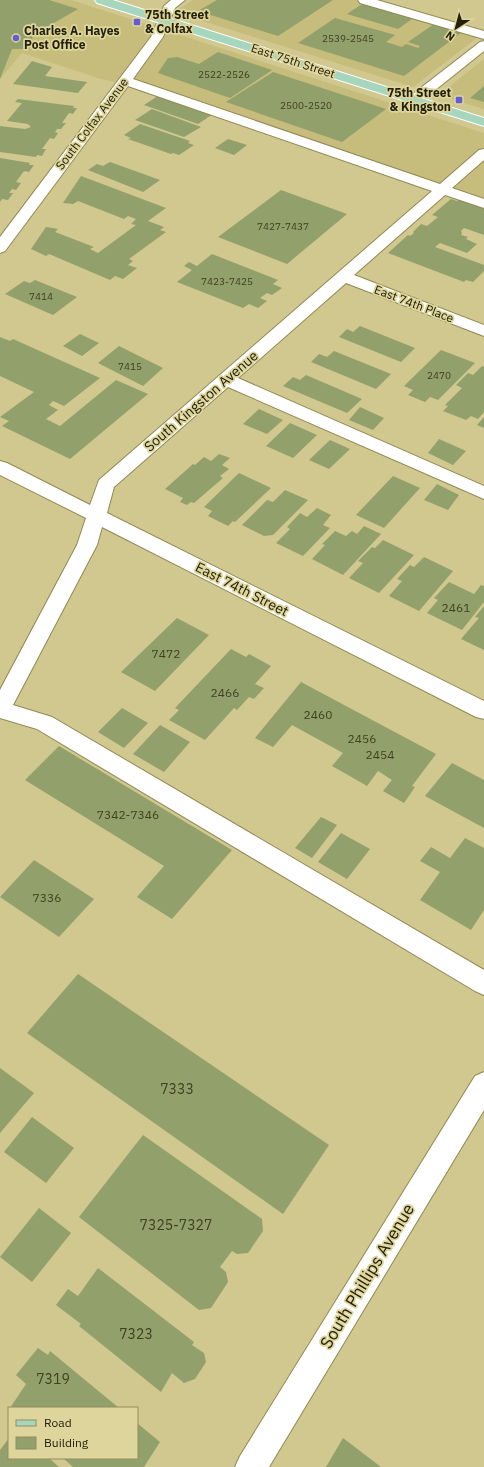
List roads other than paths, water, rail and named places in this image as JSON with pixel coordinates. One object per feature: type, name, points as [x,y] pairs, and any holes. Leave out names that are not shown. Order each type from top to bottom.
[{"type":"main road","name":"East 75th Street","points":[[101,0],[484,122]]},
{"type":"street","name":"South Colfax Avenue","points":[[0,248],[157,37],[170,6],[179,0]]},
{"type":"street","points":[[364,0],[484,35]]},
{"type":"street","points":[[414,100],[484,45]]},
{"type":"street","points":[[124,80],[484,204]]},
{"type":"street","name":"South Kingston Avenue","points":[[0,710],[87,545],[106,484],[484,152]]},
{"type":"street","name":"East 74th Place","points":[[343,276],[484,331]]},
{"type":"street","points":[[225,379],[484,494]]},
{"type":"street","name":"East 74th Street","points":[[0,467],[484,711]]},
{"type":"street","points":[[0,710],[44,723],[484,983]]},
{"type":"street","name":"South Phillips Avenue","points":[[251,1467],[484,1085]]},
{"type":"place","name":"75th Street & Colfax","points":[[137,22]]},
{"type":"place","name":"Charles A. Hayes Post Office","points":[[16,38]]},
{"type":"place","name":"75th Street & Kingston","points":[[459,100]]}]
